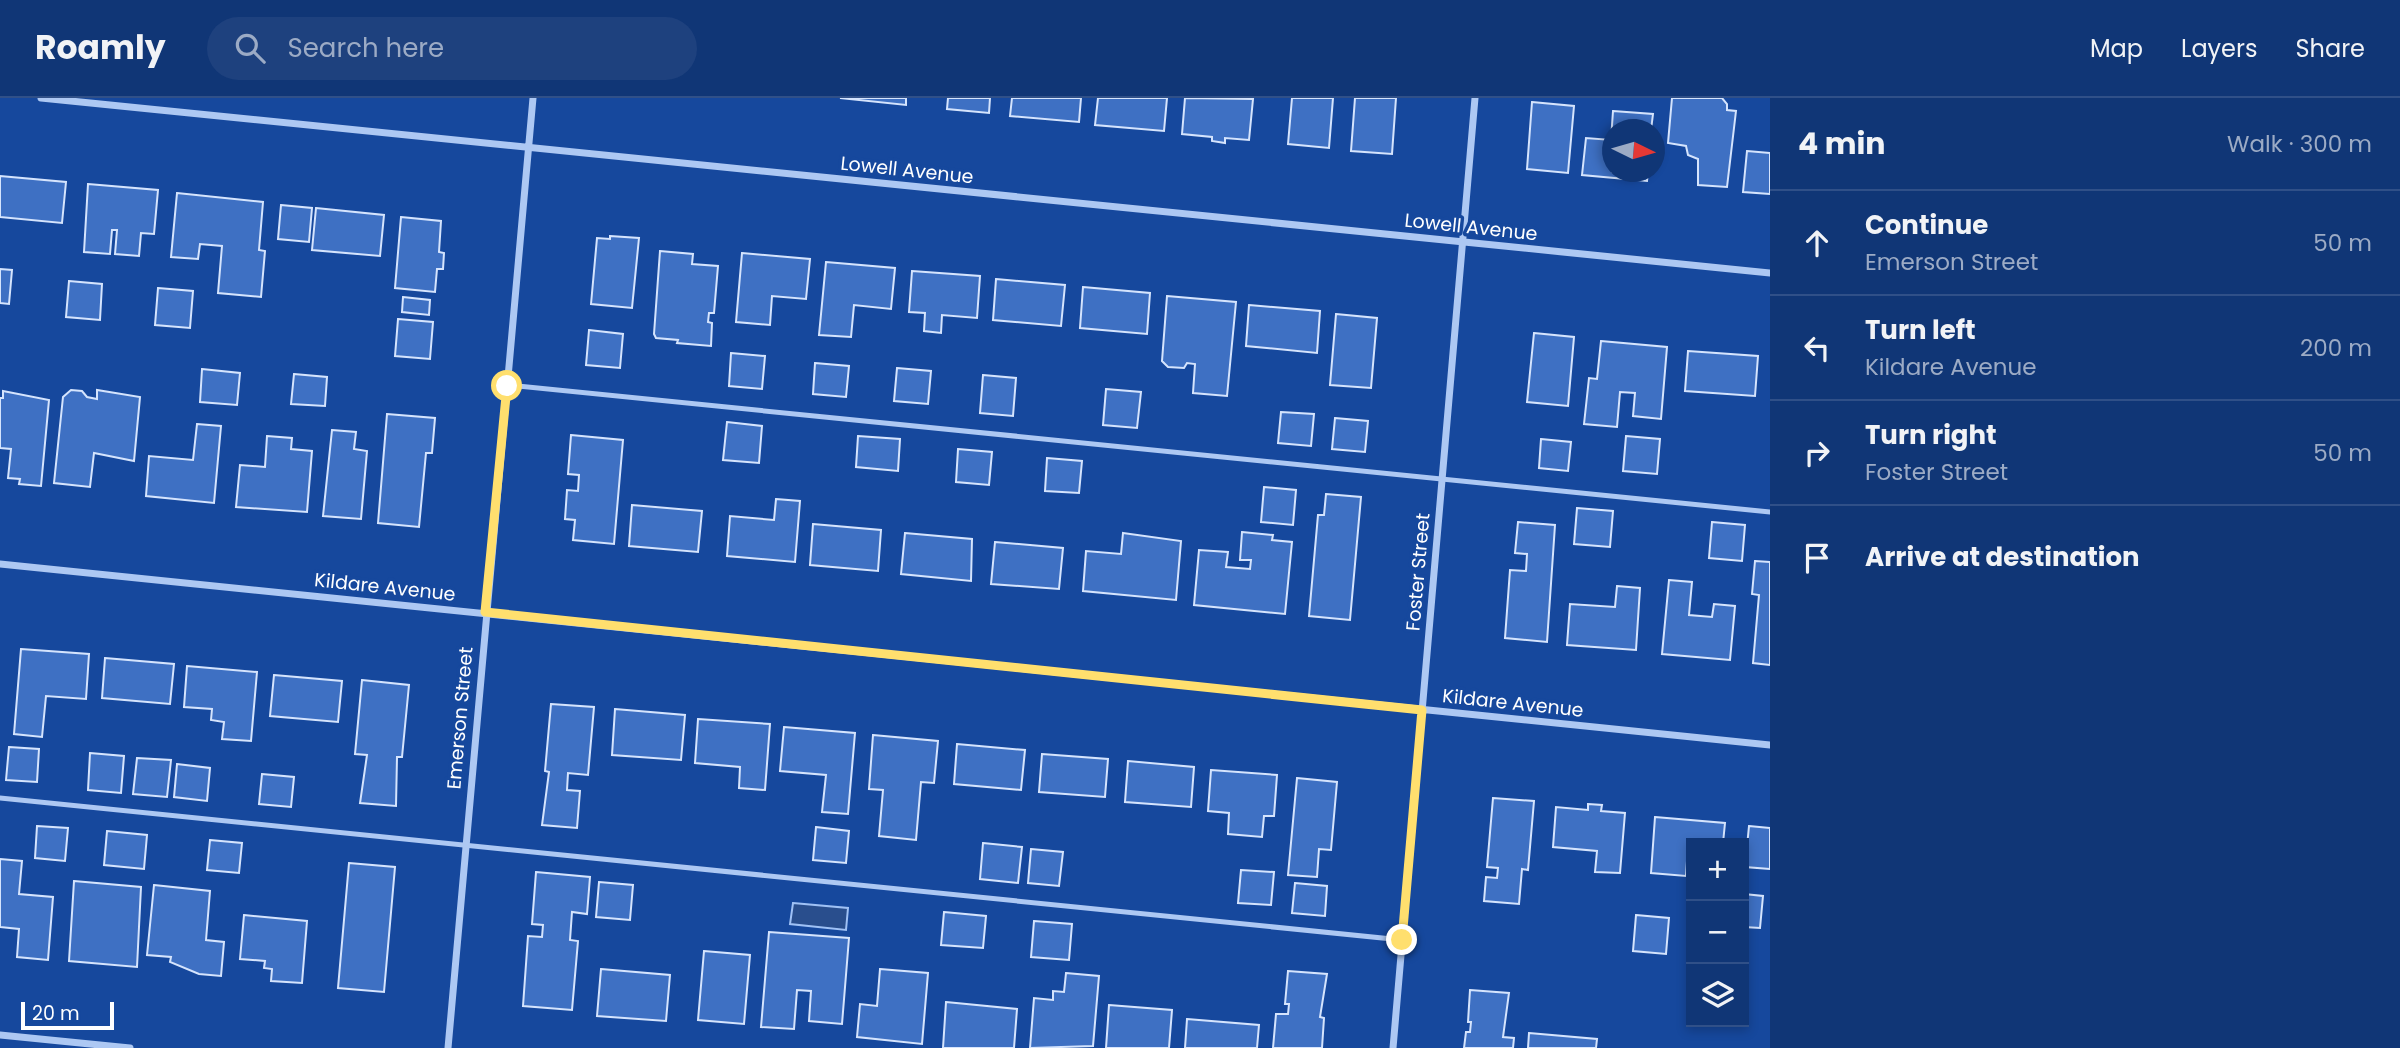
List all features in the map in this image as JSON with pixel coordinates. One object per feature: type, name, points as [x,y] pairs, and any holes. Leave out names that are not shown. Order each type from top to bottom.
[{"type":"street","name":"Lowell Avenue","points":[[41,98],[1770,273]]},
{"type":"street","name":"Emerson Street","points":[[448,1048],[533,98]]},
{"type":"street","name":"Foster Street","points":[[1392,1048],[1475,98]]},
{"type":"street","name":"Kildare Avenue","points":[[0,564],[1770,745]]},
{"type":"street","points":[[0,1035],[130,1048]]},
{"type":"lane","points":[[507,386],[1770,512]]},
{"type":"lane","points":[[0,798],[1402,940]]},
{"type":"water","points":[[793,903],[848,908],[846,930],[790,924]]},
{"type":"building","points":[[840,98],[906,98],[906,105]]},
{"type":"building","points":[[948,98],[990,98],[989,113],[947,109]]},
{"type":"building","points":[[1012,98],[1081,98],[1079,122],[1010,116]]},
{"type":"building","points":[[1098,98],[1167,98],[1164,131],[1095,125]]},
{"type":"building","points":[[1185,98],[1253,99],[1249,140],[1225,138],[1225,143],[1212,141],[1212,137],[1182,134]]},
{"type":"building","points":[[1292,98],[1333,98],[1329,148],[1288,144]]},
{"type":"building","points":[[1355,98],[1396,98],[1392,154],[1351,151]]},
{"type":"building","points":[[1672,98],[1722,98],[1727,104],[1727,110],[1736,111],[1727,187],[1698,185],[1698,159],[1688,155],[1686,146],[1668,143]]},
{"type":"building","points":[[1532,102],[1574,106],[1568,173],[1527,169]]},
{"type":"building","points":[[1613,111],[1653,114],[1652,119],[1612,119]]},
{"type":"building","points":[[1586,138],[1602,139],[1602,177],[1582,175]]},
{"type":"building","points":[[1747,151],[1770,153],[1770,194],[1743,192]]},
{"type":"building","points":[[0,176],[66,182],[62,223],[0,217]]},
{"type":"building","points":[[88,184],[158,190],[154,234],[141,233],[139,256],[115,254],[117,230],[112,230],[110,254],[84,252]]},
{"type":"building","points":[[177,193],[263,202],[259,250],[265,251],[261,297],[218,293],[222,246],[200,244],[198,259],[171,257]]},
{"type":"building","points":[[281,205],[312,208],[309,242],[278,239]]},
{"type":"building","points":[[316,208],[384,215],[380,256],[312,250]]},
{"type":"building","points":[[401,217],[441,221],[439,252],[444,253],[443,269],[437,269],[435,292],[395,288]]},
{"type":"building","points":[[610,236],[639,238],[632,308],[591,304],[597,238],[610,239]]},
{"type":"building","points":[[660,251],[693,254],[692,264],[718,266],[714,313],[709,313],[708,322],[712,323],[711,346],[656,338],[654,334]]},
{"type":"building","points":[[742,253],[810,259],[806,299],[772,296],[770,325],[736,322]]},
{"type":"building","points":[[826,262],[895,268],[891,309],[854,305],[851,337],[819,335]]},
{"type":"building","points":[[0,269],[12,270],[9,304],[0,303]]},
{"type":"building","points":[[912,271],[980,276],[977,318],[942,315],[941,333],[924,331],[925,313],[909,312]]},
{"type":"building","points":[[996,279],[1065,285],[1061,326],[993,320]]},
{"type":"building","points":[[69,281],[102,284],[100,320],[66,317]]},
{"type":"building","points":[[1083,287],[1150,293],[1147,334],[1080,328]]},
{"type":"building","points":[[158,288],[193,291],[190,328],[155,325]]},
{"type":"building","points":[[1167,296],[1236,302],[1227,396],[1193,393],[1195,364],[1187,363],[1184,368],[1168,367],[1162,361]]},
{"type":"building","points":[[403,297],[430,300],[429,315],[402,312]]},
{"type":"building","points":[[1249,305],[1320,311],[1317,353],[1246,346]]},
{"type":"building","points":[[1336,314],[1377,318],[1371,388],[1330,385]]},
{"type":"building","points":[[398,319],[433,322],[430,359],[395,356]]},
{"type":"building","points":[[589,330],[623,334],[620,368],[586,365]]},
{"type":"building","points":[[1534,333],[1574,337],[1568,406],[1527,402]]},
{"type":"building","points":[[1601,341],[1667,347],[1661,419],[1633,416],[1635,393],[1620,392],[1617,427],[1584,424],[1589,378],[1597,379]]},
{"type":"building","points":[[1688,351],[1758,356],[1755,396],[1685,391]]},
{"type":"building","points":[[731,353],[765,356],[762,389],[729,386]]},
{"type":"building","points":[[815,363],[849,366],[846,397],[813,394]]},
{"type":"building","points":[[897,368],[931,371],[928,404],[894,401]]},
{"type":"building","points":[[202,369],[240,373],[237,405],[200,402]]},
{"type":"building","points":[[294,374],[327,377],[325,406],[291,404]]},
{"type":"building","points":[[983,375],[1016,378],[1013,416],[980,413]]},
{"type":"building","points":[[1106,389],[1141,392],[1137,428],[1103,425]]},
{"type":"building","points":[[71,390],[82,391],[87,397],[97,399],[97,390],[140,397],[134,461],[94,453],[90,487],[54,483],[63,397]]},
{"type":"building","points":[[3,391],[49,400],[41,486],[19,484],[20,479],[8,478],[11,449],[0,448],[0,398],[3,398]]},
{"type":"building","points":[[1281,412],[1314,414],[1311,446],[1278,443]]},
{"type":"building","points":[[387,414],[435,418],[432,453],[426,453],[419,527],[378,523]]},
{"type":"building","points":[[1335,418],[1368,421],[1365,452],[1332,449]]},
{"type":"building","points":[[727,422],[762,426],[759,463],[723,460]]},
{"type":"building","points":[[197,424],[221,426],[214,503],[146,496],[149,456],[193,460]]},
{"type":"building","points":[[332,430],[356,432],[354,449],[367,451],[361,519],[323,516]]},
{"type":"building","points":[[571,435],[623,440],[614,544],[573,540],[575,520],[565,519],[567,490],[578,491],[579,475],[568,474]]},
{"type":"building","points":[[267,436],[292,438],[291,449],[312,451],[307,512],[236,507],[240,465],[265,467]]},
{"type":"building","points":[[858,436],[900,439],[898,471],[856,467]]},
{"type":"building","points":[[1626,436],[1660,439],[1657,474],[1623,471]]},
{"type":"building","points":[[1541,439],[1571,442],[1568,471],[1539,468]]},
{"type":"building","points":[[958,449],[992,452],[989,485],[956,482]]},
{"type":"building","points":[[1047,458],[1082,461],[1079,493],[1045,491]]},
{"type":"building","points":[[1264,487],[1296,490],[1293,525],[1261,522]]},
{"type":"building","points":[[1326,494],[1361,497],[1350,620],[1309,616],[1318,515],[1324,515]]},
{"type":"building","points":[[776,499],[800,501],[795,562],[727,556],[730,516],[774,520]]},
{"type":"building","points":[[632,505],[702,511],[698,552],[629,546]]},
{"type":"building","points":[[1577,508],[1613,511],[1610,547],[1574,544]]},
{"type":"building","points":[[1518,522],[1555,525],[1547,642],[1505,638],[1510,570],[1526,571],[1527,554],[1515,553]]},
{"type":"building","points":[[1712,522],[1745,525],[1742,561],[1709,558]]},
{"type":"building","points":[[813,524],[881,530],[878,571],[810,565]]},
{"type":"building","points":[[1242,532],[1273,535],[1272,540],[1292,542],[1285,614],[1194,605],[1199,550],[1228,552],[1226,567],[1250,569],[1251,560],[1240,560]]},
{"type":"building","points":[[905,533],[972,539],[971,581],[901,574]]},
{"type":"building","points":[[1123,533],[1181,541],[1176,600],[1083,591],[1086,551],[1121,554]]},
{"type":"building","points":[[995,542],[1063,548],[1059,589],[991,584]]},
{"type":"building","points":[[1755,561],[1770,562],[1770,665],[1753,663],[1759,595],[1752,594]]},
{"type":"building","points":[[1669,580],[1692,582],[1689,615],[1712,617],[1714,604],[1735,606],[1730,660],[1662,654]]},
{"type":"building","points":[[1617,586],[1640,588],[1636,650],[1567,645],[1570,604],[1615,607]]},
{"type":"building","points":[[21,649],[89,654],[86,699],[46,696],[42,737],[14,734]]},
{"type":"building","points":[[105,658],[174,664],[170,704],[102,698]]},
{"type":"building","points":[[187,666],[257,672],[251,741],[222,739],[224,722],[211,720],[212,709],[184,707]]},
{"type":"building","points":[[274,675],[342,681],[338,722],[270,716]]},
{"type":"building","points":[[362,680],[409,685],[402,757],[397,757],[396,806],[360,803],[367,755],[355,754]]},
{"type":"building","points":[[551,704],[594,707],[588,775],[568,773],[567,790],[580,791],[577,828],[542,825],[549,772],[545,771]]},
{"type":"building","points":[[615,709],[685,715],[681,760],[612,755]]},
{"type":"building","points":[[698,719],[770,724],[765,790],[739,788],[740,767],[695,763]]},
{"type":"building","points":[[784,727],[855,733],[848,814],[822,812],[826,775],[780,771]]},
{"type":"building","points":[[873,735],[938,741],[934,783],[921,782],[916,840],[879,836],[883,790],[869,789]]},
{"type":"building","points":[[957,744],[1025,750],[1021,790],[954,784]]},
{"type":"building","points":[[9,747],[39,749],[37,782],[6,780]]},
{"type":"building","points":[[90,753],[124,756],[121,793],[88,790]]},
{"type":"building","points":[[1042,754],[1108,759],[1105,797],[1039,792]]},
{"type":"building","points":[[137,758],[171,760],[167,797],[133,794]]},
{"type":"building","points":[[1128,761],[1194,767],[1191,807],[1125,802]]},
{"type":"building","points":[[177,764],[210,768],[207,801],[174,797]]},
{"type":"building","points":[[1211,770],[1277,775],[1274,816],[1264,816],[1262,837],[1228,834],[1229,813],[1208,811]]},
{"type":"building","points":[[262,774],[294,777],[291,807],[259,804]]},
{"type":"building","points":[[1297,778],[1337,782],[1331,850],[1319,849],[1317,877],[1288,875]]},
{"type":"building","points":[[1493,798],[1534,801],[1528,870],[1522,869],[1519,904],[1484,901],[1486,877],[1497,878],[1498,868],[1487,867]]},
{"type":"building","points":[[1588,804],[1602,805],[1601,811],[1625,813],[1620,873],[1595,872],[1597,851],[1553,847],[1556,807],[1588,810]]},
{"type":"building","points":[[1655,817],[1725,823],[1724,838],[1686,838],[1686,876],[1651,873]]},
{"type":"building","points":[[37,826],[68,828],[65,861],[35,858]]},
{"type":"building","points":[[1749,826],[1770,828],[1770,869],[1749,867]]},
{"type":"building","points":[[816,827],[849,831],[846,863],[813,860]]},
{"type":"building","points":[[107,831],[147,835],[144,869],[104,865]]},
{"type":"building","points":[[210,840],[242,843],[239,873],[207,870]]},
{"type":"building","points":[[983,843],[1022,847],[1018,883],[980,879]]},
{"type":"building","points":[[1031,849],[1063,852],[1059,886],[1028,883]]},
{"type":"building","points":[[0,859],[22,861],[19,894],[53,897],[48,960],[17,957],[19,929],[0,927]]},
{"type":"building","points":[[349,863],[395,867],[384,992],[338,988]]},
{"type":"building","points":[[1241,870],[1274,872],[1271,905],[1238,903]]},
{"type":"building","points":[[536,872],[590,877],[587,914],[572,912],[570,940],[578,941],[572,1010],[523,1006],[528,936],[542,937],[543,925],[532,924]]},
{"type":"building","points":[[74,881],[141,887],[137,967],[69,961]]},
{"type":"building","points":[[599,882],[633,885],[630,920],[596,917]]},
{"type":"building","points":[[1295,883],[1327,886],[1325,916],[1292,913]]},
{"type":"building","points":[[154,885],[210,891],[206,940],[224,942],[221,976],[199,974],[170,962],[171,957],[147,955]]},
{"type":"building","points":[[1749,895],[1763,896],[1760,928],[1749,927]]},
{"type":"building","points":[[944,912],[986,916],[983,948],[941,945]]},
{"type":"building","points":[[244,915],[307,921],[302,983],[271,981],[272,969],[264,968],[265,961],[240,959]]},
{"type":"building","points":[[1636,915],[1669,918],[1666,954],[1633,951]]},
{"type":"building","points":[[1034,921],[1072,924],[1069,960],[1031,957]]},
{"type":"building","points":[[769,932],[849,938],[842,1024],[809,1021],[811,991],[797,990],[794,1029],[761,1027]]},
{"type":"building","points":[[704,951],[750,955],[744,1024],[698,1020]]},
{"type":"building","points":[[601,969],[670,975],[666,1021],[597,1016]]},
{"type":"building","points":[[880,969],[928,973],[922,1044],[857,1037],[860,1004],[877,1006]]},
{"type":"building","points":[[1288,971],[1327,974],[1320,1017],[1324,1018],[1322,1048],[1273,1048],[1276,1014],[1288,1014],[1289,1004],[1285,1004]]},
{"type":"building","points":[[1066,973],[1099,976],[1093,1046],[1030,1048],[1034,998],[1053,1000],[1053,991],[1064,992]]},
{"type":"building","points":[[1470,990],[1509,993],[1503,1037],[1514,1038],[1513,1048],[1464,1048],[1466,1032],[1470,1032]]},
{"type":"building","points":[[946,1002],[1017,1009],[1014,1048],[943,1048]]},
{"type":"building","points":[[1109,1005],[1172,1010],[1169,1048],[1106,1048]]},
{"type":"building","points":[[1187,1019],[1259,1025],[1257,1048],[1185,1048]]},
{"type":"building","points":[[1529,1033],[1597,1039],[1596,1048],[1528,1048]]},
{"type":"route","points":[[507,386],[485,612],[1422,710],[1402,940]]}]
